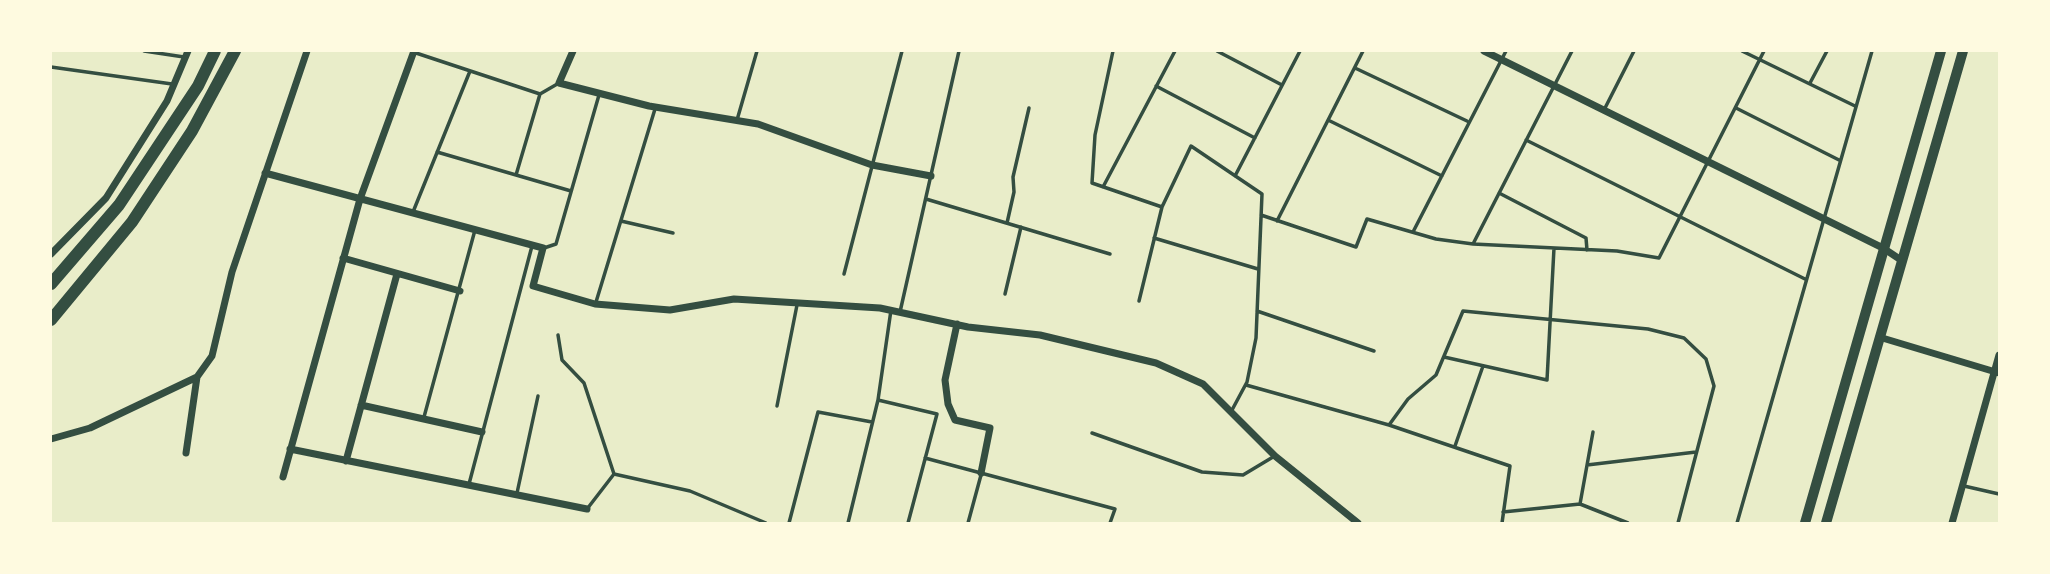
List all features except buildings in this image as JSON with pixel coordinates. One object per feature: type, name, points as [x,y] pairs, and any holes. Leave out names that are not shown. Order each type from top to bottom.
[{"type":"highway","points":[[51,284],[120,205],[198,86],[215,51]]},
{"type":"highway","points":[[54,316],[132,222],[192,131],[235,51]]},
{"type":"street","points":[[186,453],[197,377],[212,356],[232,272],[307,51]]},
{"type":"street","points":[[283,477],[360,199],[414,51]]},
{"type":"street","points":[[573,51],[559,83],[656,107],[758,124],[872,165],[931,176]]},
{"type":"street","points":[[1483,51],[1883,248],[1901,260]]},
{"type":"street","points":[[1805,523],[1941,51]]},
{"type":"street","points":[[1826,523],[1963,51]]},
{"type":"street","points":[[51,254],[106,198],[167,101],[187,54]]},
{"type":"street","points":[[265,173],[543,248],[533,286],[595,304],[670,310],[734,299],[891,310],[957,324],[1040,335],[1156,363],[1203,384],[1275,456],[1358,523]]},
{"type":"street","points":[[343,258],[460,290]]},
{"type":"street","points":[[346,461],[397,274]]},
{"type":"street","points":[[957,324],[945,380],[948,404],[955,420],[990,428],[981,473]]},
{"type":"street","points":[[1879,337],[1997,372]]},
{"type":"street","points":[[1952,523],[1997,372],[1999,355]]},
{"type":"street","points":[[51,439],[90,428],[197,377]]},
{"type":"street","points":[[361,405],[482,432]]},
{"type":"street","points":[[290,449],[587,509]]},
{"type":"lane","points":[[144,51],[187,54]]},
{"type":"lane","points":[[414,51],[540,94]]},
{"type":"lane","points":[[737,120],[757,51]]},
{"type":"lane","points":[[844,274],[902,51]]},
{"type":"lane","points":[[900,312],[959,51]]},
{"type":"lane","points":[[1113,51],[1095,135],[1091,183],[1162,207]]},
{"type":"lane","points":[[1103,187],[1175,51]]},
{"type":"lane","points":[[1217,51],[1282,85]]},
{"type":"lane","points":[[1234,177],[1300,51]]},
{"type":"lane","points":[[1277,221],[1363,51]]},
{"type":"lane","points":[[1413,232],[1467,121],[1506,51]]},
{"type":"lane","points":[[1473,244],[1572,51]]},
{"type":"lane","points":[[1604,110],[1634,51]]},
{"type":"lane","points":[[1742,51],[1855,106]]},
{"type":"lane","points":[[1261,215],[1356,247],[1367,219],[1473,244],[1587,250],[1659,258],[1764,51]]},
{"type":"lane","points":[[1810,84],[1827,51]]},
{"type":"lane","points":[[1737,523],[1871,51]]},
{"type":"lane","points":[[51,67],[174,84]]},
{"type":"lane","points":[[1355,68],[1467,121]]},
{"type":"lane","points":[[413,213],[470,71]]},
{"type":"lane","points":[[516,175],[540,94],[559,83]]},
{"type":"lane","points":[[1156,86],[1255,138]]},
{"type":"lane","points":[[543,248],[556,244],[599,93]]},
{"type":"lane","points":[[595,304],[656,107]]},
{"type":"lane","points":[[1007,223],[1014,192],[1013,177],[1029,108]]},
{"type":"lane","points":[[1736,108],[1839,160]]},
{"type":"lane","points":[[1328,120],[1442,176]]},
{"type":"lane","points":[[1526,140],[1805,279]]},
{"type":"lane","points":[[1139,301],[1162,207],[1191,146],[1262,194],[1256,338],[1245,385],[1231,412]]},
{"type":"lane","points":[[437,152],[571,191]]},
{"type":"lane","points":[[1499,193],[1586,238],[1587,250]]},
{"type":"lane","points":[[926,199],[1110,254]]},
{"type":"lane","points":[[621,221],[673,233]]},
{"type":"lane","points":[[1005,295],[1021,227]]},
{"type":"lane","points":[[424,419],[475,230]]},
{"type":"lane","points":[[1154,238],[1258,270]]},
{"type":"lane","points":[[468,486],[533,246]]},
{"type":"lane","points":[[1444,357],[1547,380],[1553,248]]},
{"type":"lane","points":[[777,406],[797,304]]},
{"type":"lane","points":[[848,523],[878,400],[891,310]]},
{"type":"lane","points":[[1257,311],[1374,351]]},
{"type":"lane","points":[[1389,425],[1408,399],[1436,375],[1462,311],[1648,329],[1684,338],[1706,359],[1714,386],[1678,523]]},
{"type":"lane","points":[[558,335],[562,360],[584,383],[614,474]]},
{"type":"lane","points":[[1454,447],[1483,366]]},
{"type":"lane","points":[[1245,385],[1389,425],[1510,466],[1502,523]]},
{"type":"lane","points":[[516,495],[538,396]]},
{"type":"lane","points":[[878,400],[937,414],[908,523]]},
{"type":"lane","points":[[789,523],[818,412],[872,422]]},
{"type":"lane","points":[[1580,504],[1593,432]]},
{"type":"lane","points":[[1092,433],[1202,472],[1243,475],[1275,456]]},
{"type":"lane","points":[[1587,465],[1698,452]]},
{"type":"lane","points":[[925,458],[1115,509],[1110,523]]},
{"type":"lane","points":[[968,523],[981,473]]},
{"type":"lane","points":[[587,509],[614,474]]},
{"type":"lane","points":[[614,474],[690,491],[766,523]]},
{"type":"lane","points":[[1962,486],[1999,494]]},
{"type":"lane","points":[[1503,512],[1580,504],[1628,523]]}]
